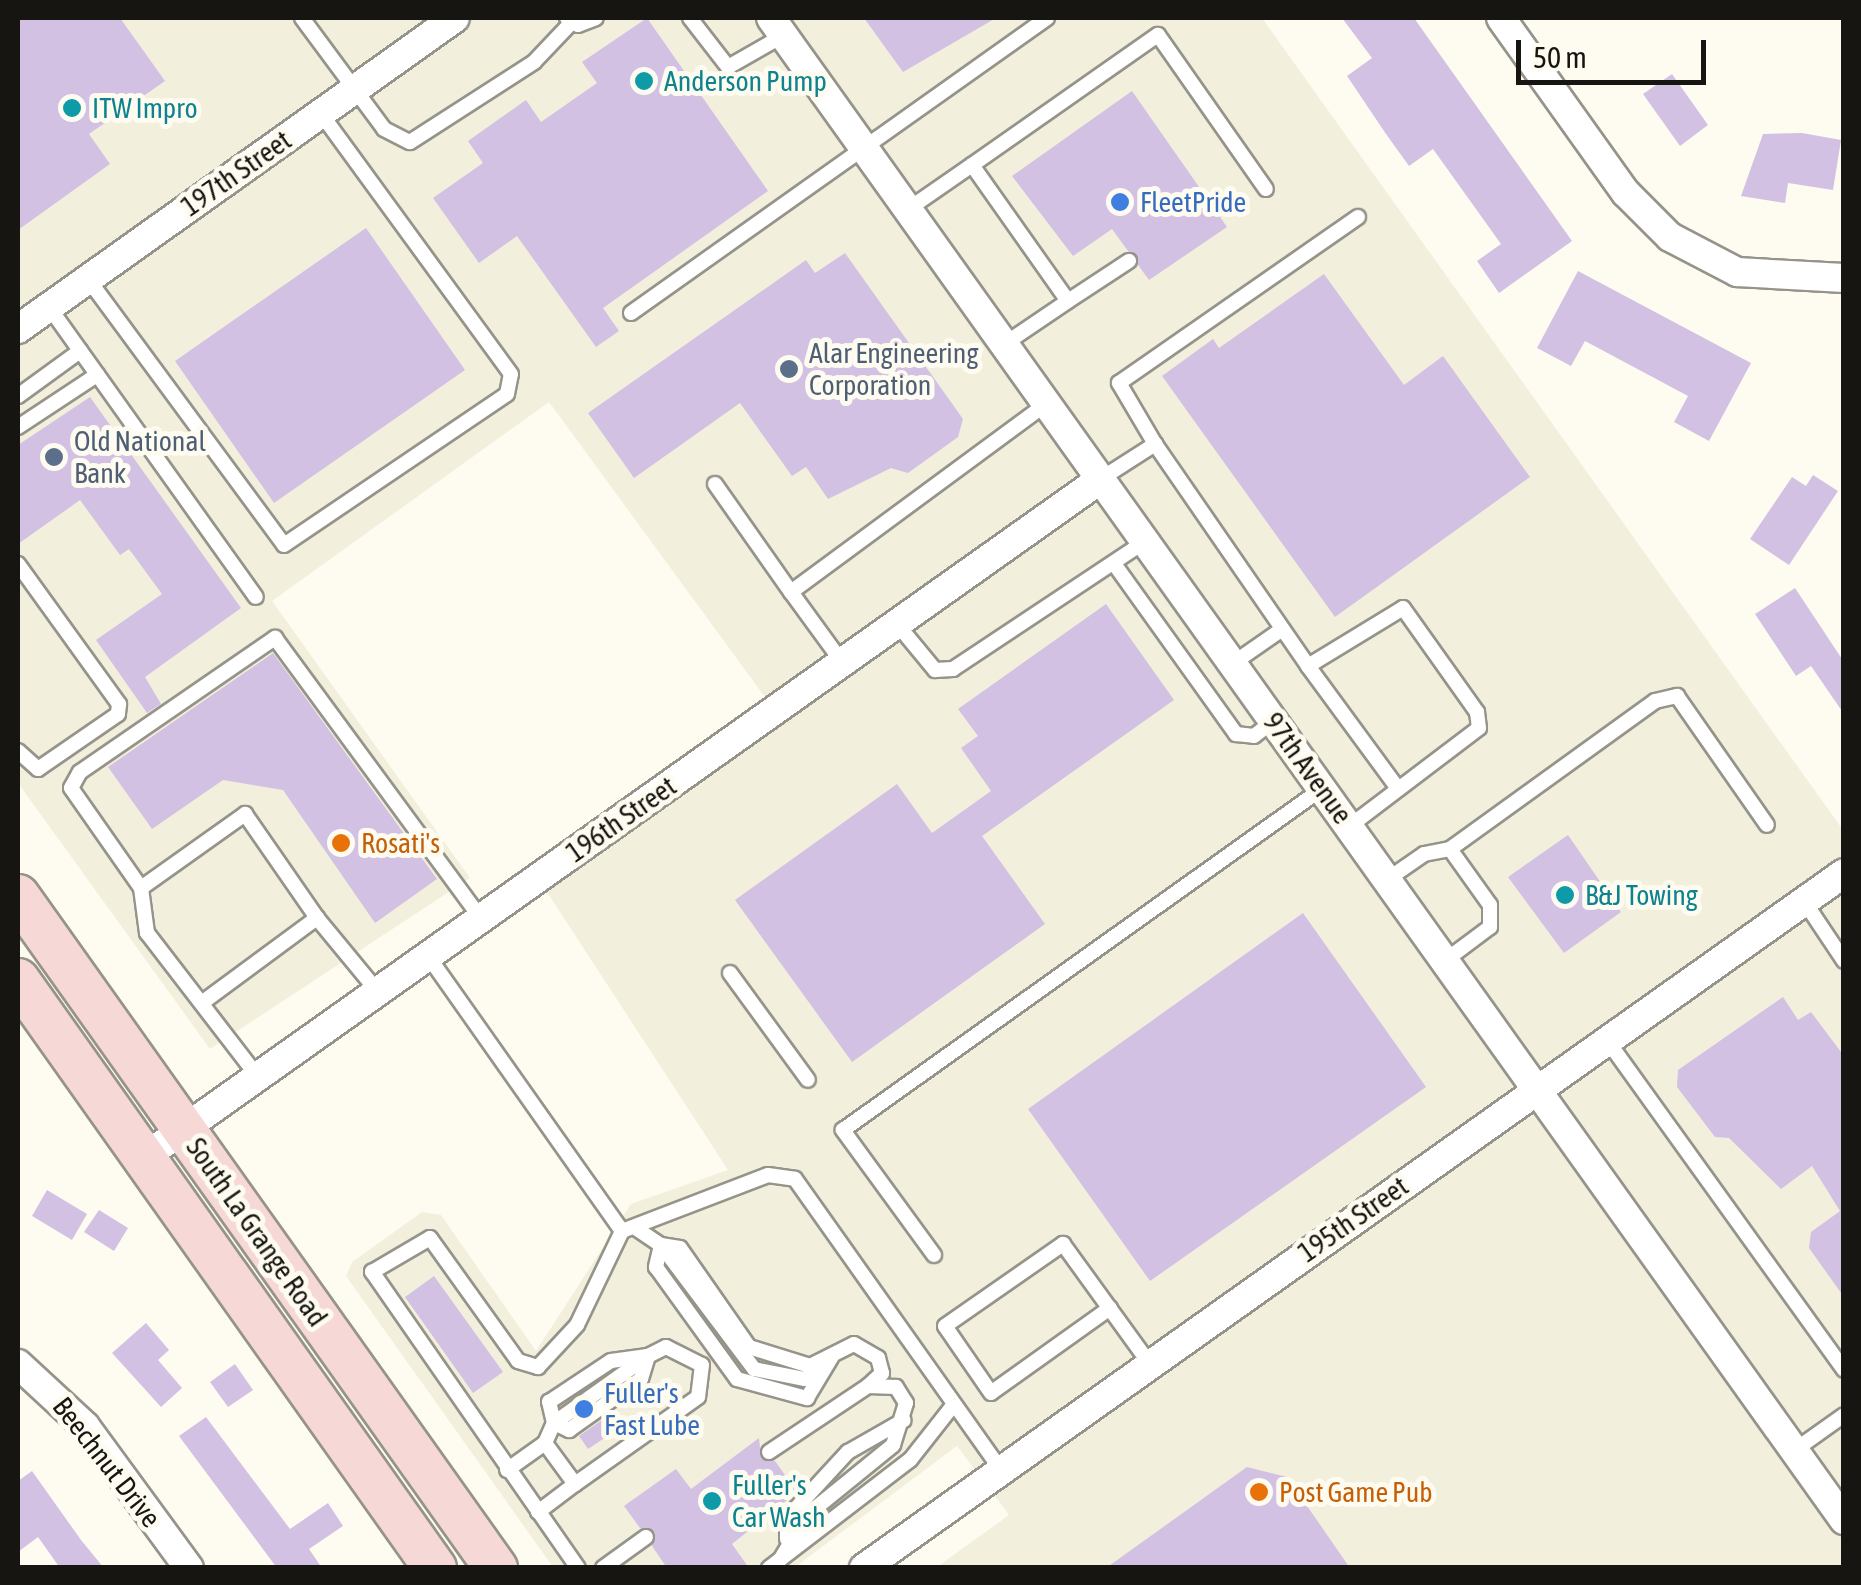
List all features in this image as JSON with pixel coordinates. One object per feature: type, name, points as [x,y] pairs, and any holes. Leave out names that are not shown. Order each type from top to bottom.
[{"type":"main road","name":"South La Grange Road","points":[[18,896],[496,1568]]},
{"type":"main road","name":"South La Grange Road","points":[[18,980],[435,1568]]},
{"type":"street","name":"197th Street","points":[[18,329],[455,18]]},
{"type":"street","points":[[1501,18],[1626,194],[1670,237],[1737,272],[1844,278]]},
{"type":"street","name":"97th Avenue","points":[[778,26],[1098,481],[1540,1086],[1844,1520]]},
{"type":"street","name":"196th Street","points":[[144,1158],[1098,481]]},
{"type":"street","name":"195th Street","points":[[864,1568],[1844,873]]},
{"type":"street","name":"Beechnut Drive","points":[[18,1364],[86,1426],[189,1568]]},
{"type":"lane","points":[[302,18],[384,129],[410,142],[534,62],[569,20],[596,18]]},
{"type":"lane","points":[[690,18],[728,67],[778,26]]},
{"type":"lane","points":[[631,312],[1047,18]]},
{"type":"lane","points":[[908,210],[1158,35],[1266,188]]},
{"type":"lane","points":[[88,279],[284,544],[507,394],[511,374],[322,113]]},
{"type":"lane","points":[[972,165],[1068,301]]},
{"type":"lane","points":[[1358,218],[1119,383],[1155,444],[1282,630],[1396,786]]},
{"type":"lane","points":[[1004,345],[1129,261]]},
{"type":"lane","points":[[49,307],[256,597]]},
{"type":"lane","points":[[18,396],[80,351]]},
{"type":"lane","points":[[18,428],[97,375]]},
{"type":"lane","points":[[792,592],[1045,406]]},
{"type":"lane","points":[[1098,481],[1155,444]]},
{"type":"lane","points":[[715,484],[842,662]]},
{"type":"lane","points":[[897,624],[935,670],[953,669],[1115,565],[1144,542]]},
{"type":"lane","points":[[18,564],[118,704],[118,714],[38,769],[18,751]]},
{"type":"lane","points":[[1115,565],[1236,734],[1254,736],[1274,721]]},
{"type":"lane","points":[[1308,666],[1403,608],[1479,728],[1396,786],[1350,826]]},
{"type":"lane","points":[[1232,664],[1282,630]]},
{"type":"lane","points":[[72,781],[275,638],[481,918]]},
{"type":"lane","points":[[1388,879],[1424,854],[1450,849],[1655,701],[1678,696],[1767,825]]},
{"type":"lane","points":[[55,757],[142,888],[147,933],[258,1077]]},
{"type":"lane","points":[[934,1254],[843,1130],[1322,788]]},
{"type":"lane","points":[[142,888],[245,814],[317,918],[378,992]]},
{"type":"lane","points":[[1447,959],[1490,927],[1490,905],[1450,849]]},
{"type":"lane","points":[[1804,901],[1844,961]]},
{"type":"lane","points":[[202,1002],[317,918]]},
{"type":"lane","points":[[428,956],[629,1230],[661,1246],[754,1370],[805,1378],[832,1356],[869,1345],[882,1373],[769,1452]]},
{"type":"lane","points":[[730,973],[808,1080]]},
{"type":"lane","points":[[1606,1040],[1844,1370]]},
{"type":"lane","points":[[578,1568],[372,1272],[430,1238],[518,1361],[538,1367],[578,1325],[629,1230],[768,1175],[795,1180],[1001,1470]]},
{"type":"lane","points":[[1110,1308],[991,1393],[945,1326],[1062,1244],[1110,1308],[1150,1364]]},
{"type":"lane","points":[[661,1246],[656,1268],[737,1379],[766,1394],[807,1398],[832,1356]]},
{"type":"lane","points":[[508,1470],[546,1443],[554,1423],[549,1402],[611,1360],[683,1351],[707,1380],[538,1512]]},
{"type":"lane","points":[[554,1423],[569,1430],[642,1379],[648,1356]]},
{"type":"lane","points":[[787,1539],[894,1445],[904,1420],[896,1387],[868,1386]]},
{"type":"lane","points":[[778,1565],[910,1460],[954,1404]]},
{"type":"lane","points":[[1794,1450],[1844,1415]]},
{"type":"lane","points":[[778,1565],[787,1539],[787,1518],[848,1452],[904,1420]]},
{"type":"lane","points":[[546,1443],[576,1484]]},
{"type":"lane","points":[[603,1568],[646,1538]]},
{"type":"shaded area","points":[[18,18],[1262,18],[1843,830],[1843,1567],[937,1567],[1009,1515],[957,1446],[795,1567],[553,1567],[346,1276],[352,1262],[422,1212],[441,1215],[536,1351],[631,1204],[728,1170],[532,869],[765,697],[549,402],[272,601],[470,878],[210,1049],[18,783]]},
{"type":"building","name":"ITW Impro","points":[[18,18],[120,18],[165,81],[89,134],[110,164],[18,230]]},
{"type":"building","points":[[647,18],[768,191],[603,308],[619,331],[596,347],[517,236],[479,263],[433,198],[483,163],[468,141],[526,100],[541,122],[597,83],[582,62]]},
{"type":"building","points":[[864,18],[996,18],[903,72]]},
{"type":"building","points":[[1342,18],[1414,18],[1572,241],[1499,293],[1477,261],[1501,244],[1433,149],[1409,166],[1386,134],[1347,76],[1372,58]]},
{"type":"building","points":[[1672,74],[1708,125],[1680,146],[1643,94]]},
{"type":"building","name":"FleetPride","points":[[1132,91],[1227,227],[1149,280],[1112,229],[1073,256],[1012,176]]},
{"type":"building","points":[[1802,133],[1841,140],[1833,190],[1788,183],[1785,203],[1741,196],[1763,134]]},
{"type":"building","points":[[366,228],[465,370],[274,503],[175,361]]},
{"type":"building","name":"Alar Engineering Corporation","points":[[845,253],[963,419],[958,437],[908,473],[891,468],[828,499],[806,467],[792,476],[740,403],[634,478],[588,413],[806,260],[815,273]]},
{"type":"building","points":[[1578,271],[1751,363],[1709,441],[1674,422],[1688,396],[1585,341],[1571,366],[1537,348]]},
{"type":"building","points":[[1324,274],[1404,385],[1443,356],[1530,477],[1335,617],[1162,376],[1213,339],[1219,348]]},
{"type":"building","points":[[90,397],[241,608],[145,677],[161,704],[147,713],[96,640],[162,594],[129,549],[120,555],[80,500],[18,544],[18,445]]},
{"type":"building","points":[[1813,475],[1838,491],[1789,565],[1750,539],[1792,477],[1806,486]]},
{"type":"building","points":[[1795,588],[1844,662],[1844,714],[1811,666],[1796,676],[1755,614]]},
{"type":"building","points":[[1106,604],[1174,700],[982,836],[1045,924],[852,1062],[735,900],[897,784],[932,833],[991,791],[961,748],[978,736],[958,709]]},
{"type":"building","points":[[273,653],[437,879],[375,923],[283,790],[223,780],[152,829],[108,767]]},
{"type":"building","name":"B&J Towing","points":[[1568,835],[1621,912],[1564,953],[1508,877]]},
{"type":"building","points":[[1303,913],[1426,1087],[1150,1281],[1028,1109]]},
{"type":"building","points":[[1783,997],[1798,1020],[1811,1012],[1844,1056],[1844,1297],[1809,1248],[1811,1232],[1840,1211],[1812,1166],[1781,1189],[1729,1138],[1715,1137],[1677,1087],[1678,1070]]},
{"type":"building","points":[[47,1190],[87,1214],[72,1240],[32,1216]]},
{"type":"building","points":[[99,1210],[128,1228],[114,1251],[84,1232]]},
{"type":"building","points":[[434,1276],[503,1372],[473,1393],[405,1297]]},
{"type":"building","points":[[146,1323],[169,1350],[158,1360],[182,1388],[161,1407],[112,1353]]},
{"type":"building","points":[[235,1364],[253,1390],[228,1407],[210,1382]]},
{"type":"building","points":[[612,1413],[621,1427],[588,1449],[579,1436]]},
{"type":"building","points":[[206,1417],[290,1529],[328,1503],[343,1526],[309,1549],[322,1568],[277,1568],[179,1436]]},
{"type":"building","name":"Fuller's Car Wash","points":[[759,1438],[761,1459],[775,1461],[797,1492],[732,1544],[749,1568],[667,1568],[652,1546],[655,1532],[640,1528],[624,1506],[676,1469],[691,1489]]},
{"type":"building","points":[[1247,1467],[1287,1477],[1350,1568],[1106,1568]]},
{"type":"building","points":[[32,1471],[104,1568],[60,1568],[38,1537],[18,1552],[18,1481]]},
{"type":"place","name":"Anderson Pump","points":[[644,81]]},
{"type":"place","name":"ITW Impro","points":[[72,108]]},
{"type":"place","name":"FleetPride","points":[[1120,202]]},
{"type":"place","name":"Alar Engineering Corporation","points":[[789,369]]},
{"type":"place","name":"Old National Bank","points":[[54,457]]},
{"type":"place","name":"Rosati's","points":[[341,843]]},
{"type":"place","name":"B&J Towing","points":[[1565,895]]},
{"type":"place","name":"Fuller's Fast Lube","points":[[584,1409]]},
{"type":"place","name":"Post Game Pub","points":[[1259,1492]]},
{"type":"place","name":"Fuller's Car Wash","points":[[712,1501]]}]
